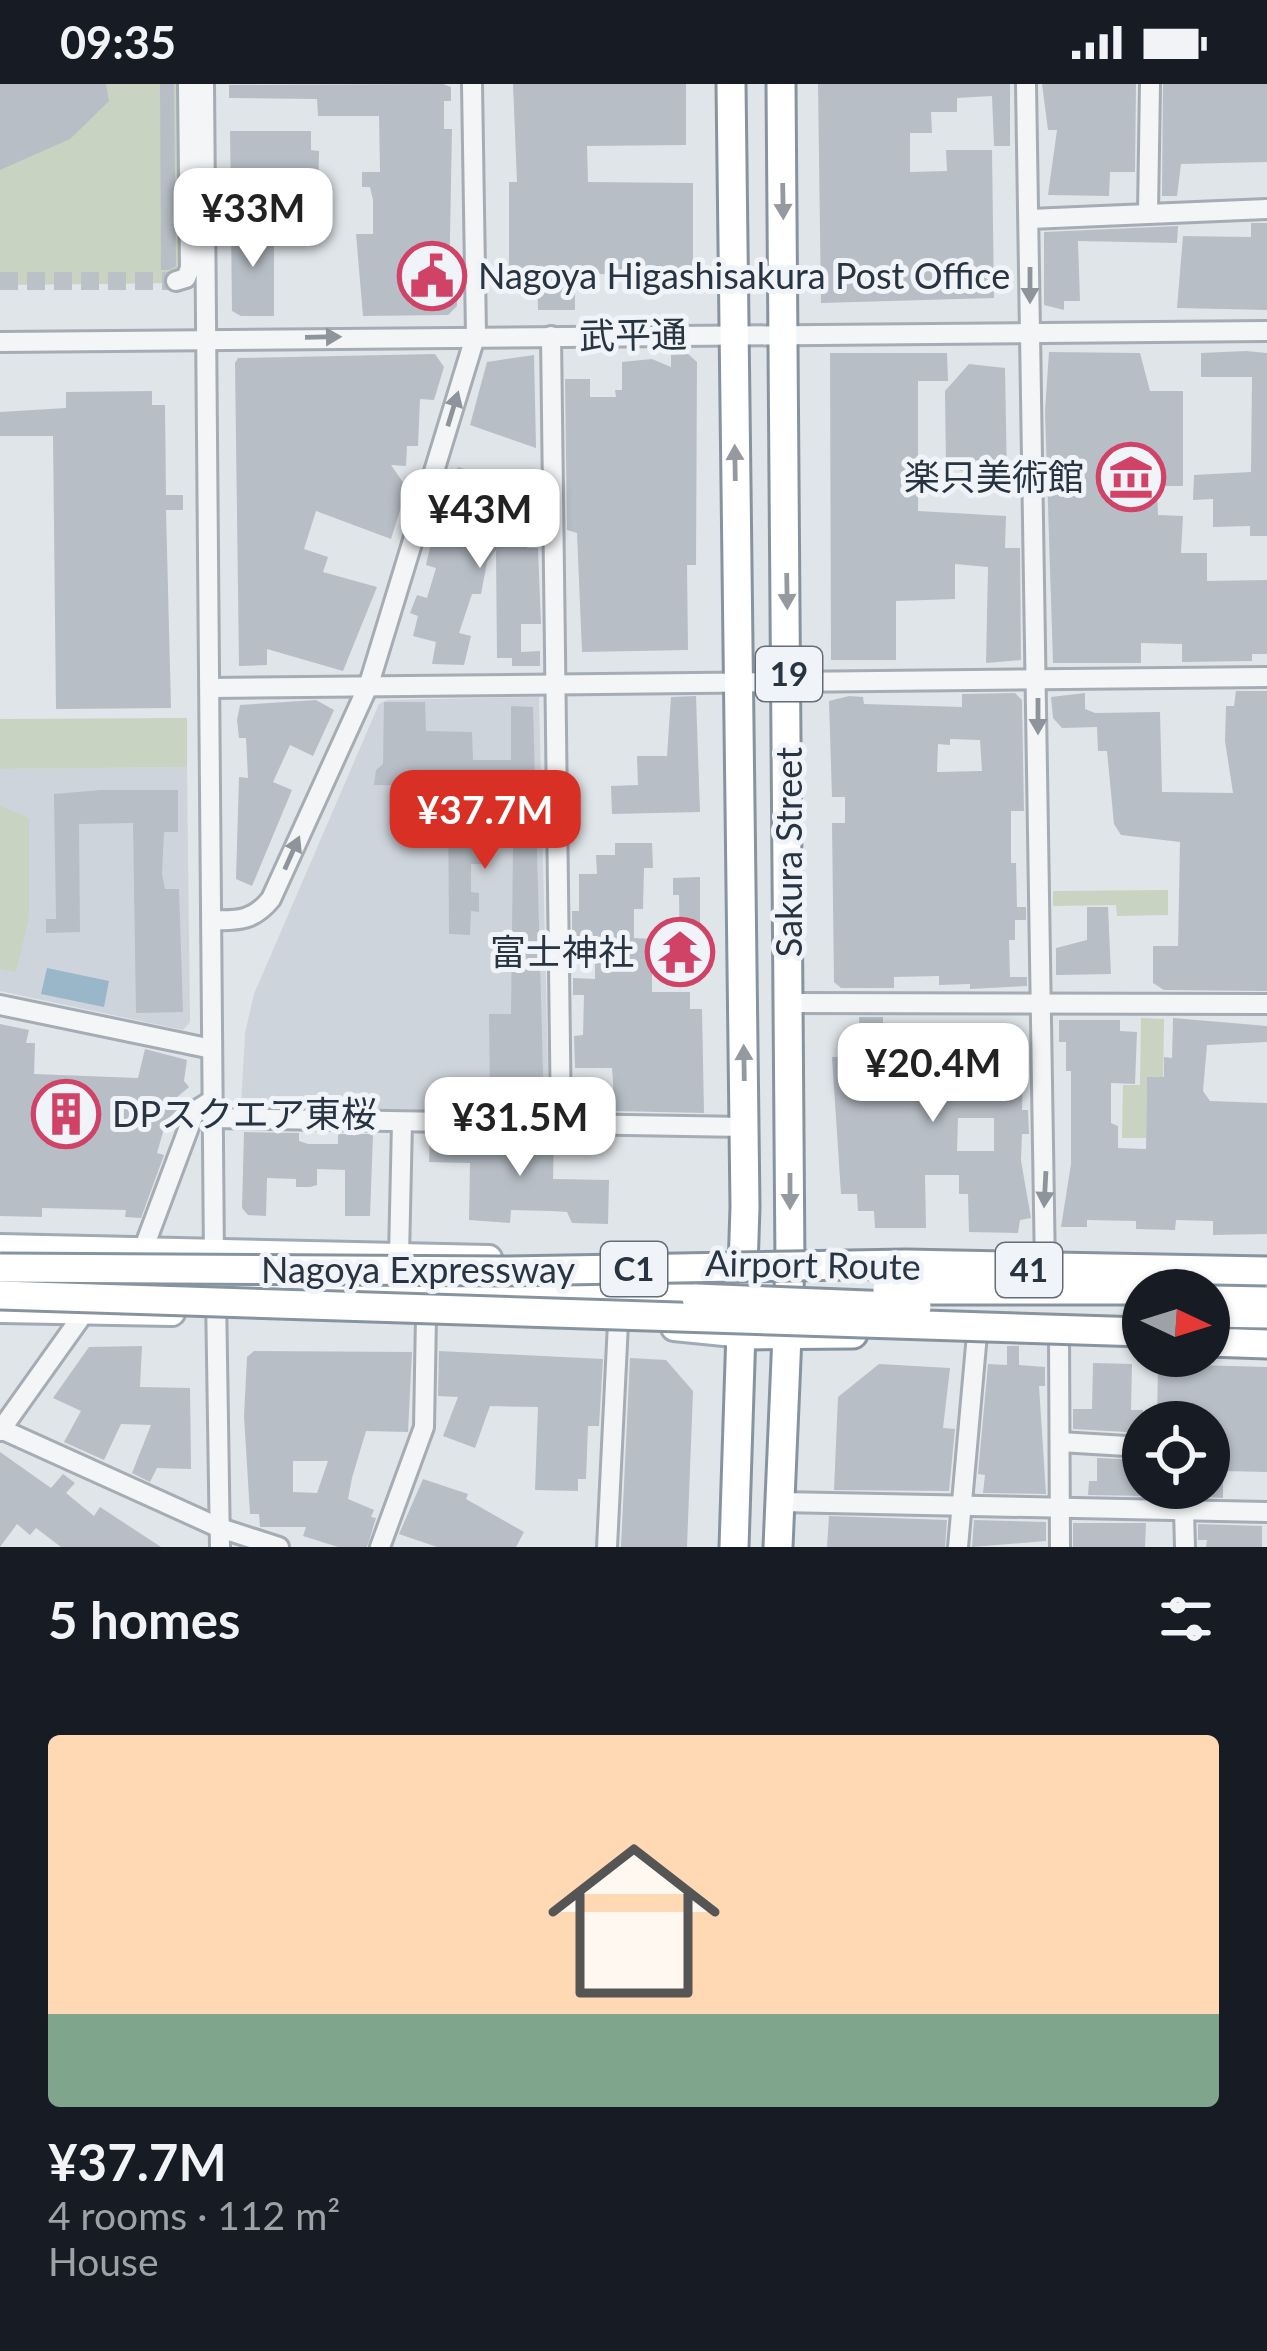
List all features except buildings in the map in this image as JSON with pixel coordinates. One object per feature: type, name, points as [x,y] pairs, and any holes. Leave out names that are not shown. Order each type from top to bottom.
[{"type":"highway","name":"Sakura Street","points":[[731,84],[745,1127],[744,1335],[734,1547]]},
{"type":"highway","name":"Sakura Street","points":[[778,1547],[790,1264],[781,84]]},
{"type":"highway","name":"Airport Route","points":[[745,1264],[1267,1273]]},
{"type":"highway","name":"Nagoya Expressway","points":[[0,1268],[504,1270],[929,1264],[1267,1273]]},
{"type":"highway","points":[[752,1297],[778,1290],[1122,1290]]},
{"type":"highway","points":[[0,1291],[216,1300],[752,1297],[995,1312],[1122,1312]]},
{"type":"highway","name":"Nagoya Expressway","points":[[0,1291],[1122,1334]]},
{"type":"highway","points":[[1230,1291],[1267,1291]]},
{"type":"highway","points":[[1230,1313],[1267,1314]]},
{"type":"highway","points":[[1230,1336],[1267,1334]]},
{"type":"highway","name":"Airport Route","points":[[744,1335],[1122,1335]]},
{"type":"highway","points":[[1230,1340],[1267,1344]]},
{"type":"main road","name":"Airport Route","points":[[0,1247],[745,1264]]},
{"type":"main road","name":"Airport Route","points":[[0,1310],[84,1313],[216,1300],[426,1316],[618,1323],[744,1335]]},
{"type":"street","points":[[176,280],[186,278],[190,268],[188,84]]},
{"type":"street","points":[[204,84],[213,1252],[220,1537]]},
{"type":"street","points":[[213,920],[241,921],[259,914],[271,899],[369,684],[476,334],[472,84]]},
{"type":"street","points":[[1026,84],[1046,1270]]},
{"type":"street","points":[[1148,213],[1150,84]]},
{"type":"street","points":[[1030,219],[1267,209]]},
{"type":"street","name":"武平通","points":[[0,342],[476,334],[1267,331]]},
{"type":"street","points":[[551,336],[561,1124]]},
{"type":"street","points":[[211,688],[1267,677]]},
{"type":"street","points":[[788,1003],[1267,1004]]},
{"type":"street","points":[[0,1005],[212,1049]]},
{"type":"street","points":[[143,1250],[195,1111],[402,1122],[745,1127]]},
{"type":"street","points":[[399,1256],[402,1122]]},
{"type":"street","points":[[84,1313],[1,1430],[220,1537],[279,1547]]},
{"type":"street","points":[[380,1547],[424,1427],[426,1316]]},
{"type":"street","points":[[608,1547],[618,1323]]},
{"type":"street","points":[[958,1547],[977,1334]]},
{"type":"street","points":[[1060,1336],[1060,1547]]},
{"type":"street","points":[[1060,1442],[1122,1446]]},
{"type":"street","points":[[781,1502],[1267,1512]]},
{"type":"street","points":[[1184,1510],[1184,1547]]},
{"type":"shaded area","points":[[539,697],[549,1111],[541,1118],[247,1113],[241,1106],[245,1033],[254,994],[379,704],[387,700]]},
{"type":"shaded area","points":[[187,767],[190,1022],[183,1030],[0,991],[0,769]]},
{"type":"green space","points":[[0,84],[178,84],[179,283],[0,285]]},
{"type":"green space","points":[[187,718],[187,767],[0,769],[0,719]]},
{"type":"green space","points":[[0,806],[29,818],[29,917],[16,972],[0,969]]},
{"type":"green space","points":[[1168,890],[1168,915],[1117,916],[1116,905],[1053,906],[1053,891]]},
{"type":"green space","points":[[1141,1018],[1164,1019],[1163,1086],[1147,1086],[1146,1138],[1122,1138],[1123,1085],[1140,1085]]},
{"type":"water","points":[[47,968],[109,981],[104,1007],[41,994]]},
{"type":"tunnel","points":[[0,281],[176,281]]},
{"type":"place","name":"Nagoya Higashisakura Post Office","points":[[432,276]]},
{"type":"place","name":"楽只美術館","points":[[1131,477]]},
{"type":"place","name":"富士神社","points":[[680,952]]},
{"type":"place","name":"DPスクエア東桜","points":[[66,1114]]}]
